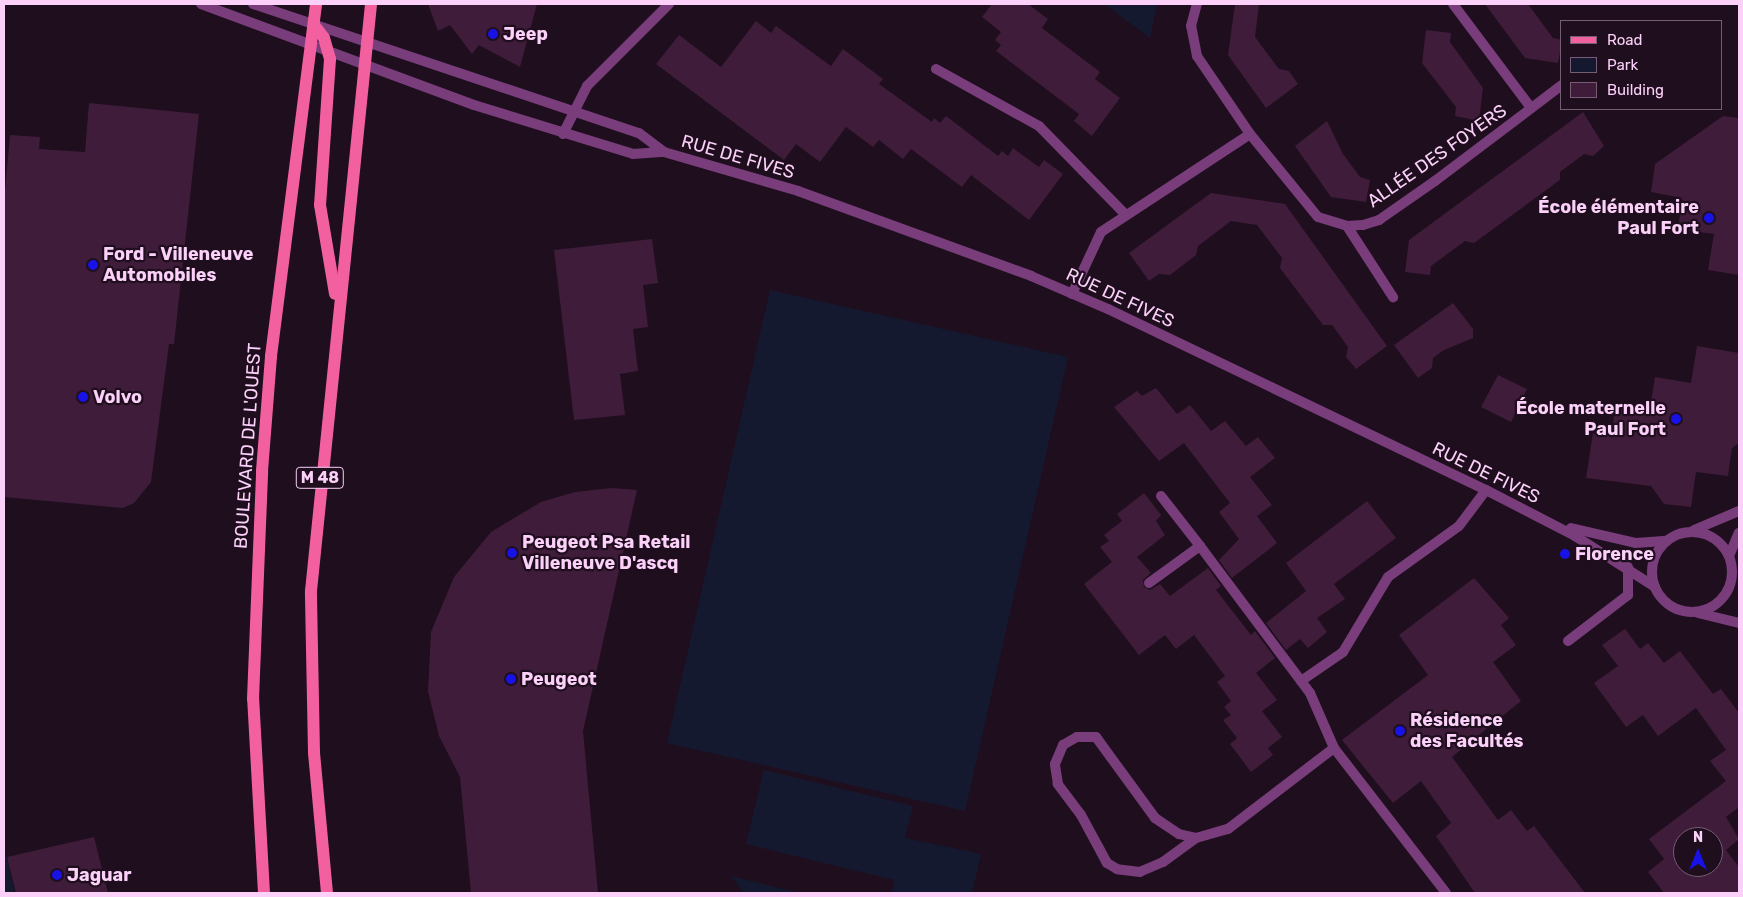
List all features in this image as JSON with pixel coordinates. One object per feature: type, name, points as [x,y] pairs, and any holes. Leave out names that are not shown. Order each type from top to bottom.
[{"type":"main road","name":"BOULEVARD DE L'OUEST","points":[[264,893],[253,699],[262,471],[271,356],[316,4]]},
{"type":"main road","name":"M 48","points":[[326,893],[314,753],[311,590],[338,306],[371,4]]},
{"type":"main road","points":[[314,25],[329,53],[320,205],[338,306]]},
{"type":"street","name":"RUE DE FIVES","points":[[253,4],[640,133],[664,152]]},
{"type":"street","points":[[564,134],[573,110],[595,76],[669,4]]},
{"type":"street","name":"ALLÉE DES FOYERS","points":[[1197,4],[1191,26],[1197,56],[1250,134],[1308,209],[1318,217],[1347,226],[1379,220],[1560,86]]},
{"type":"street","name":"ALLÉE DES FOYERS","points":[[1453,4],[1531,108]]},
{"type":"street","name":"RUE DE FIVES","points":[[206,5],[329,53],[564,134],[633,154],[664,152],[868,214],[1072,294],[1544,519],[1628,567],[1655,587]]},
{"type":"street","points":[[936,69],[1039,126],[1125,214]]},
{"type":"street","points":[[1072,294],[1092,245],[1125,214],[1250,134]]},
{"type":"street","points":[[1347,226],[1393,297]]},
{"type":"street","points":[[1302,681],[1343,652],[1388,577],[1460,526],[1486,490]]},
{"type":"street","points":[[1161,496],[1302,681],[1334,748],[1446,893]]},
{"type":"street","points":[[1739,511],[1667,540],[1653,565],[1655,587],[1674,607],[1739,623]]},
{"type":"street","name":"RUE DE FIVES","points":[[1544,519],[1615,540],[1644,544],[1667,540]]},
{"type":"street","points":[[1687,532],[1712,537],[1729,556]]},
{"type":"street","points":[[1739,533],[1729,556],[1732,575],[1739,587]]},
{"type":"street","points":[[1149,583],[1200,546]]},
{"type":"street","points":[[1568,640],[1628,595],[1628,567]]},
{"type":"street","points":[[1692,612],[1719,602],[1732,575]]},
{"type":"street","points":[[1196,838],[1179,834],[1155,818],[1096,737],[1077,737],[1063,745],[1055,764],[1058,784],[1081,815],[1106,863],[1129,872],[1146,870],[1196,838],[1228,829],[1334,748]]},
{"type":"green space","points":[[1104,4],[1157,4],[1150,38]]},
{"type":"green space","points":[[770,290],[1068,357],[965,811],[667,743]]},
{"type":"green space","points":[[764,770],[913,806],[905,838],[981,854],[972,893],[892,893],[894,880],[746,844]]},
{"type":"green space","points":[[4,847],[15,893],[4,893]]},
{"type":"green space","points":[[731,876],[798,893],[744,893]]},
{"type":"building","name":"Jeep","points":[[428,4],[537,4],[520,67],[479,45],[472,54],[450,25],[438,31]]},
{"type":"building","points":[[992,4],[1028,4],[1048,19],[1042,28],[1100,72],[1095,79],[1120,98],[1092,136],[1074,121],[1079,114],[996,51],[1001,45],[995,40],[1001,32],[982,17]]},
{"type":"building","points":[[1235,4],[1259,4],[1255,37],[1279,69],[1289,71],[1298,84],[1266,108],[1228,55]]},
{"type":"building","points":[[1485,4],[1528,4],[1553,38],[1560,40],[1558,63],[1525,58]]},
{"type":"building","points":[[756,21],[771,33],[776,26],[831,66],[843,49],[883,79],[879,84],[932,122],[934,118],[940,123],[946,116],[998,156],[1002,151],[1008,156],[1013,148],[1039,167],[1044,160],[1063,174],[1029,220],[971,175],[962,187],[911,149],[903,159],[879,140],[873,147],[846,127],[820,162],[796,144],[784,160],[656,64],[679,35],[721,67]]},
{"type":"building","points":[[1426,30],[1451,33],[1450,42],[1483,88],[1479,121],[1455,116],[1456,107],[1422,63]]},
{"type":"building","name":"Ford - Villeneuve Automobiles","points":[[89,103],[199,114],[174,344],[169,344],[151,482],[134,503],[123,508],[4,497],[4,201],[10,135],[40,137],[39,149],[85,152]]},
{"type":"building","points":[[1583,112],[1604,146],[1593,156],[1584,154],[1560,172],[1560,180],[1474,243],[1465,241],[1431,266],[1430,275],[1405,272],[1409,240]]},
{"type":"building","name":"École élémentaire Paul Fort","points":[[1723,116],[1739,118],[1739,275],[1708,270],[1714,234],[1678,229],[1682,198],[1651,192],[1655,164]]},
{"type":"building","points":[[1327,121],[1343,154],[1360,177],[1370,180],[1366,202],[1331,197],[1295,146]]},
{"type":"building","points":[[1211,193],[1285,204],[1387,346],[1356,369],[1346,357],[1348,347],[1332,325],[1323,325],[1280,268],[1282,258],[1257,225],[1231,221],[1198,246],[1196,255],[1170,275],[1159,274],[1149,281],[1129,253]]},
{"type":"building","points":[[652,239],[658,283],[643,285],[648,327],[633,329],[638,371],[620,374],[625,415],[574,420],[554,250]]},
{"type":"building","points":[[1453,303],[1473,329],[1473,338],[1444,350],[1433,358],[1432,368],[1418,378],[1394,345]]},
{"type":"building","name":"École maternelle Paul Fort","points":[[1697,346],[1739,353],[1739,443],[1732,448],[1728,476],[1696,472],[1691,507],[1664,504],[1651,486],[1586,478],[1593,433],[1611,436],[1616,404],[1650,409],[1655,377],[1691,383]]},
{"type":"building","points":[[1498,375],[1527,389],[1511,422],[1481,407]]},
{"type":"building","points":[[1156,388],[1177,414],[1190,405],[1211,431],[1225,421],[1246,446],[1258,437],[1275,458],[1250,477],[1272,505],[1257,516],[1277,543],[1232,578],[1219,560],[1239,539],[1219,512],[1230,503],[1184,443],[1159,461],[1114,407],[1137,391],[1142,396]]},
{"type":"building","name":"Peugeot","points":[[611,488],[637,490],[583,731],[598,893],[471,893],[460,777],[439,736],[428,691],[431,632],[454,577],[491,532],[541,502],[575,492]]},
{"type":"building","points":[[1144,493],[1161,515],[1156,521],[1165,535],[1137,557],[1151,573],[1143,580],[1144,587],[1150,590],[1160,584],[1170,596],[1208,568],[1221,586],[1216,590],[1251,635],[1255,631],[1275,658],[1256,673],[1277,700],[1262,711],[1282,737],[1268,748],[1273,755],[1251,772],[1230,744],[1237,738],[1223,720],[1231,715],[1224,707],[1231,701],[1217,682],[1225,676],[1194,635],[1176,649],[1165,635],[1139,655],[1084,584],[1112,562],[1100,547],[1109,541],[1104,535],[1122,521],[1117,514]]},
{"type":"building","points":[[1367,501],[1396,538],[1334,584],[1345,599],[1317,618],[1327,632],[1308,648],[1300,639],[1286,650],[1266,623],[1306,591],[1286,563]]},
{"type":"building","name":"Résidence des Facultés","points":[[1474,578],[1509,618],[1501,625],[1516,645],[1493,662],[1521,701],[1452,757],[1498,820],[1511,810],[1527,831],[1534,826],[1585,893],[1475,893],[1436,836],[1451,823],[1421,781],[1393,803],[1342,740],[1428,675],[1399,635]]},
{"type":"building","points":[[1625,629],[1640,649],[1648,643],[1664,663],[1680,651],[1713,694],[1721,689],[1739,713],[1739,807],[1726,817],[1739,839],[1726,850],[1739,867],[1739,893],[1664,893],[1648,872],[1664,859],[1649,839],[1726,781],[1710,761],[1726,750],[1696,708],[1658,736],[1643,715],[1626,727],[1594,683],[1618,666],[1602,645]]},
{"type":"building","name":"Jaguar","points":[[94,837],[108,893],[16,893],[7,857]]},
{"type":"place","name":"Jeep","points":[[493,34]]},
{"type":"place","name":"École élémentaire Paul Fort","points":[[1709,218]]},
{"type":"place","name":"Ford - Villeneuve Automobiles","points":[[93,265]]},
{"type":"place","name":"Volvo","points":[[83,397]]},
{"type":"place","name":"École maternelle Paul Fort","points":[[1676,419]]},
{"type":"place","name":"Peugeot Psa Retail Villeneuve D'ascq","points":[[512,553]]},
{"type":"place","name":"Florence","points":[[1565,554]]},
{"type":"place","name":"Peugeot","points":[[511,679]]},
{"type":"place","name":"Résidence des Facultés","points":[[1400,731]]},
{"type":"place","name":"Jaguar","points":[[57,875]]}]
